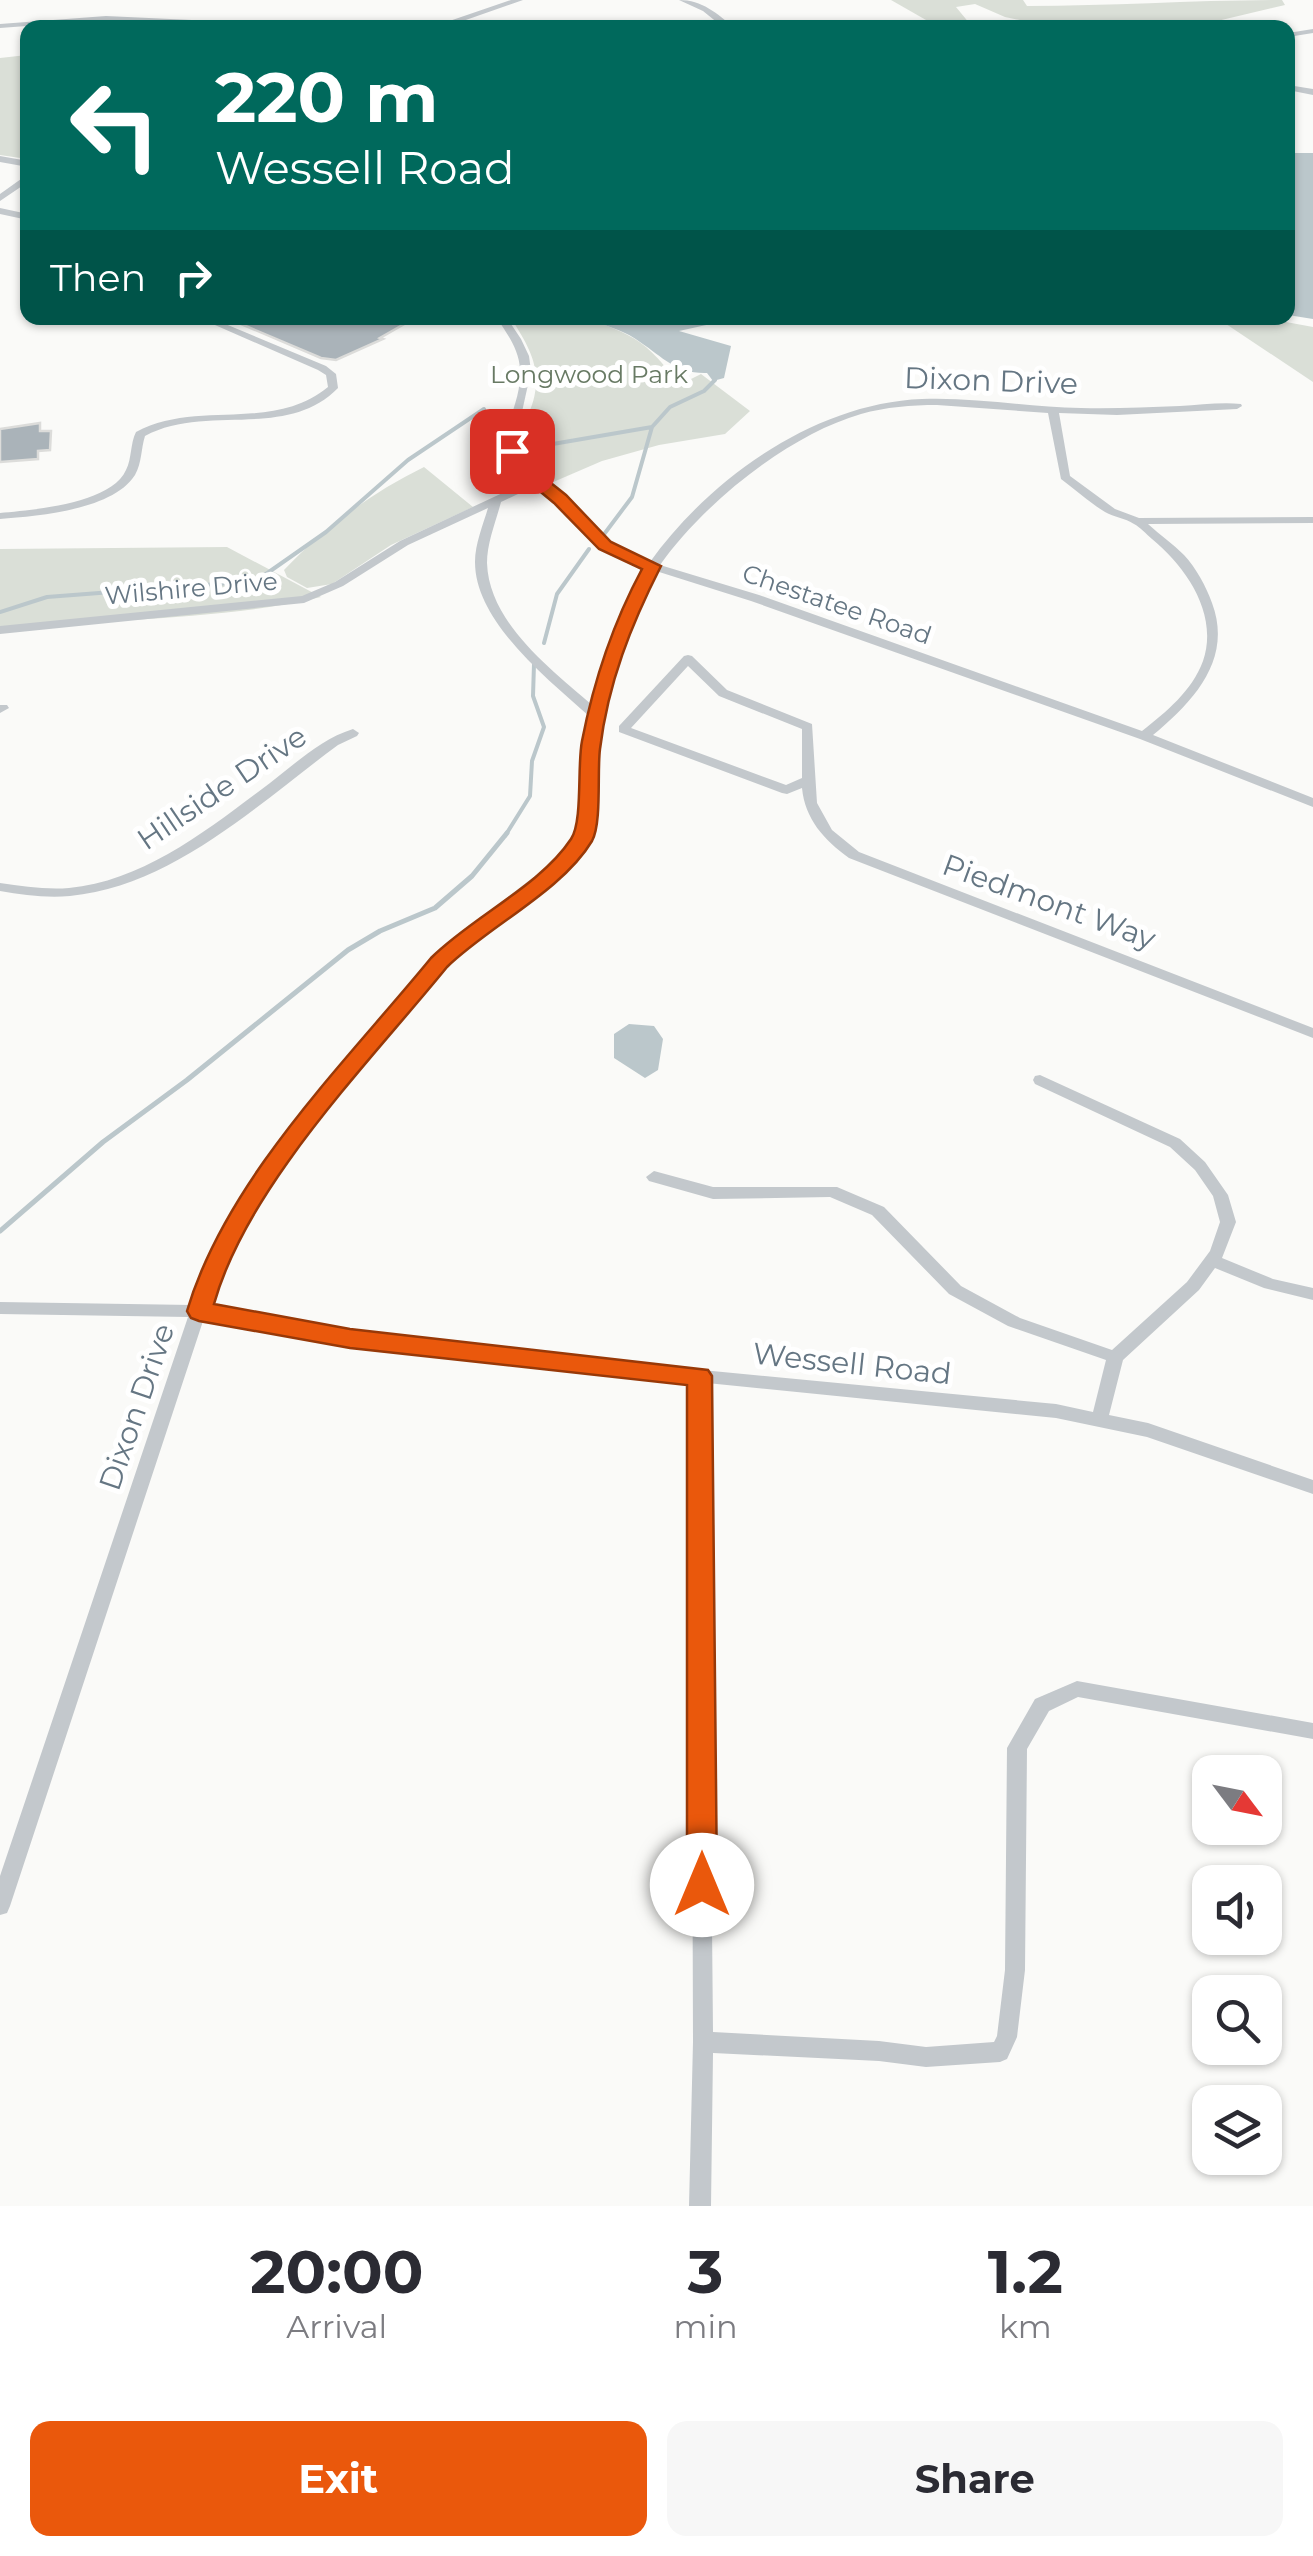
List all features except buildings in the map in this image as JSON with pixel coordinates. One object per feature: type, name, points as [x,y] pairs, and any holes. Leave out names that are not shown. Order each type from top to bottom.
[{"type":"street","points":[[458,20],[519,0]]},
{"type":"street","points":[[682,0],[706,9],[720,20]]},
{"type":"street","points":[[91,20],[160,20]]},
{"type":"street","points":[[0,198],[20,182]]},
{"type":"street","points":[[158,410],[155,413],[159,417],[170,420],[267,415],[320,399],[333,388],[332,374],[322,368],[220,325]]},
{"type":"street","name":"Chestatee Road","points":[[507,325],[518,340],[528,377],[512,451],[537,481],[605,546],[652,566],[755,598],[1144,736],[1313,803]]},
{"type":"street","name":"Dixon Drive","points":[[0,1906],[210,1276],[238,1220],[291,1143],[413,993],[462,940],[574,852],[584,837],[590,747],[607,667],[626,616],[674,534],[703,505],[787,441],[822,422],[887,405],[925,402],[1053,409],[1236,406]]},
{"type":"street","points":[[1053,409],[1065,477],[1112,511],[1138,521],[1182,560],[1210,604],[1214,626],[1209,660],[1195,690],[1144,736]]},
{"type":"street","points":[[0,516],[57,509],[113,489],[130,474],[140,434],[170,420]]},
{"type":"street","name":"Wilshire Drive","points":[[0,630],[304,600],[404,543],[537,481]]},
{"type":"street","points":[[496,500],[480,563],[488,595],[515,638],[597,717]]},
{"type":"street","points":[[1138,521],[1313,520]]},
{"type":"street","name":"Piedmont Way","points":[[808,780],[787,790],[623,729],[688,659],[723,693],[808,727],[808,780],[820,826],[832,841],[854,855],[1313,1033]]},
{"type":"street","name":"Hillside Drive","points":[[0,887],[50,893],[78,891],[141,873],[185,848],[334,742],[353,733]]},
{"type":"street","points":[[1040,1080],[1174,1143],[1200,1166],[1220,1195],[1228,1222],[1212,1260],[1193,1286],[1116,1357],[1100,1418]]},
{"type":"street","points":[[654,1177],[713,1193],[832,1191],[878,1211],[955,1290],[1014,1322],[1116,1357]]},
{"type":"street","points":[[1212,1260],[1270,1284],[1313,1294]]},
{"type":"street","name":"Wessell Road","points":[[0,1308],[199,1311],[350,1338],[1100,1418],[1148,1430],[1313,1487]]},
{"type":"street","points":[[700,1376],[700,2206]]},
{"type":"street","points":[[703,2042],[878,2050],[926,2057],[1000,2052],[1008,2037],[1016,1970],[1017,1748],[1042,1705],[1077,1688],[1313,1731]]},
{"type":"green space","points":[[891,0],[1023,0],[1027,6],[1282,0],[1285,5],[1222,20],[1020,20],[975,4],[956,7],[967,20],[926,20]]},
{"type":"green space","points":[[20,56],[20,158],[0,155],[0,58]]},
{"type":"green space","name":"Longwood Park","points":[[515,325],[604,325],[640,342],[674,372],[691,379],[701,374],[750,411],[725,434],[659,445],[602,461],[551,483],[533,467],[520,442],[535,395],[536,377],[531,353]]},
{"type":"green space","points":[[1228,325],[1313,327],[1313,382]]},
{"type":"green space","points":[[424,467],[473,507],[391,545],[332,584],[307,588],[287,577],[284,570],[332,525]]},
{"type":"green space","points":[[227,547],[321,597],[241,611],[0,633],[0,549]]},
{"type":"shaded area","points":[[1295,153],[1313,153],[1313,319],[1295,316]]},
{"type":"shaded area","points":[[605,325],[706,325],[679,331],[731,346],[724,378],[713,381],[707,373],[671,364]]},
{"type":"shaded area","points":[[629,1024],[654,1026],[663,1039],[658,1070],[645,1078],[614,1058],[614,1034]]},
{"type":"waterway","points":[[652,427],[670,407],[704,391],[715,380]]},
{"type":"waterway","points":[[0,612],[47,597],[256,581],[326,532],[408,460],[484,409]]},
{"type":"waterway","points":[[512,451],[652,427]]},
{"type":"waterway","points":[[605,533],[632,497],[652,427]]},
{"type":"waterway","points":[[544,643],[557,594],[589,549]]},
{"type":"waterway","points":[[506,834],[530,796],[532,761],[544,727],[533,696],[534,664]]},
{"type":"waterway","points":[[0,1231],[103,1142],[187,1080],[348,950],[380,931],[435,908],[472,876],[506,834]]},
{"type":"route","points":[[512,451],[526,471],[560,499],[605,546],[652,566],[626,616],[607,667],[590,747],[584,837],[555,870],[439,962],[300,1132],[238,1220],[210,1276],[199,1311],[350,1338],[700,1376],[702,1885]]}]
